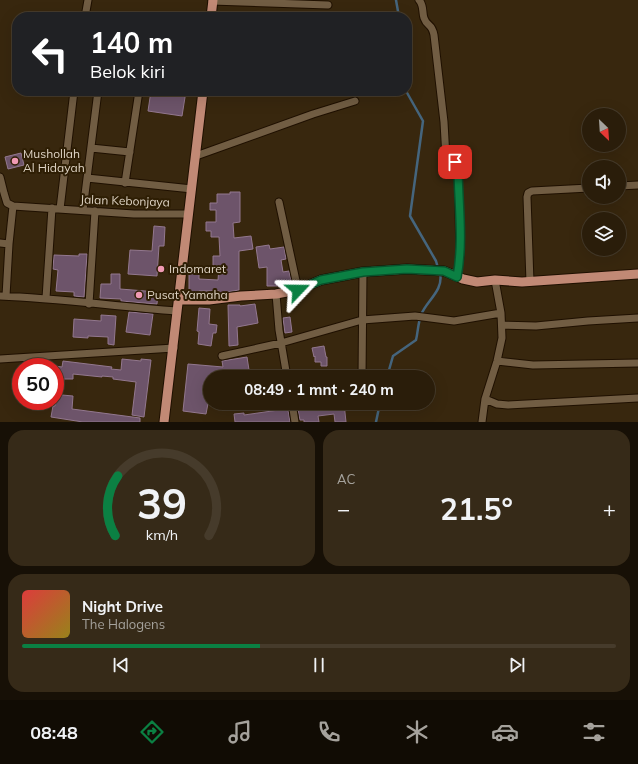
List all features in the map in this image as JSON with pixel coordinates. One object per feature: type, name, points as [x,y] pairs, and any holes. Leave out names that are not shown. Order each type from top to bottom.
[{"type":"main road","points":[[211,12],[212,1]]},
{"type":"main road","points":[[164,422],[174,348],[202,96]]},
{"type":"main road","points":[[179,300],[209,300],[276,294],[298,290],[321,280],[363,272],[407,269],[444,271],[457,277],[477,282],[495,280],[530,282],[638,274]]},
{"type":"street","points":[[86,12],[88,0]]},
{"type":"street","points":[[419,0],[422,3],[423,16],[426,22],[432,26],[434,35],[444,122],[446,158],[458,165],[460,257],[457,277]]},
{"type":"street","points":[[212,1],[328,4]]},
{"type":"street","points":[[60,209],[73,96]]},
{"type":"street","points":[[83,210],[97,96]]},
{"type":"street","points":[[125,183],[138,96]]},
{"type":"street","points":[[196,156],[313,114],[355,101]]},
{"type":"street","points":[[91,148],[130,152]]},
{"type":"street","points":[[0,177],[7,204],[9,244],[3,296],[46,298],[89,304],[177,311]]},
{"type":"street","points":[[87,178],[192,189]]},
{"type":"street","points":[[626,186],[638,185]]},
{"type":"street","points":[[530,282],[528,193],[532,191],[582,188]]},
{"type":"street","points":[[280,202],[298,290]]},
{"type":"street","name":"Jalan Kebonjaya","points":[[7,204],[134,214],[189,214]]},
{"type":"street","points":[[46,298],[52,208]]},
{"type":"street","points":[[89,304],[95,211]]},
{"type":"street","points":[[0,243],[9,244]]},
{"type":"street","points":[[362,370],[361,307],[363,272]]},
{"type":"street","points":[[482,422],[484,399],[497,361],[502,338],[503,324],[495,280]]},
{"type":"street","points":[[276,294],[276,310],[286,370]]},
{"type":"street","points":[[222,356],[281,344],[362,320],[415,316],[454,320],[501,314]]},
{"type":"street","points":[[503,324],[536,326],[638,318]]},
{"type":"street","points":[[0,359],[174,348]]},
{"type":"street","points":[[497,361],[533,365],[638,363]]},
{"type":"street","points":[[484,399],[497,404],[508,405],[638,398]]},
{"type":"street","points":[[293,410],[295,422]]},
{"type":"building","points":[[150,96],[185,96],[182,116],[148,111]]},
{"type":"building","name":"Mushollah Al Hidayah","points":[[21,153],[24,165],[8,169],[5,157]]},
{"type":"building","points":[[230,192],[240,192],[240,222],[233,223],[234,238],[251,236],[253,249],[239,251],[239,290],[220,293],[219,291],[199,291],[199,294],[189,294],[189,270],[199,270],[199,279],[218,280],[219,267],[213,267],[213,256],[220,256],[219,237],[211,237],[211,231],[206,231],[206,222],[216,222],[216,210],[210,210],[210,203],[217,203],[217,194],[230,194]]},
{"type":"building","points":[[154,226],[165,227],[164,246],[159,246],[157,276],[128,274],[130,250],[152,251]]},
{"type":"building","points":[[269,245],[270,249],[284,247],[286,259],[281,260],[283,272],[289,271],[292,285],[279,287],[267,286],[267,267],[259,268],[256,247]]},
{"type":"building","points":[[79,254],[87,254],[84,297],[74,296],[74,292],[56,291],[58,270],[53,269],[54,255],[79,256]]},
{"type":"building","points":[[111,274],[120,274],[120,289],[158,292],[157,304],[121,301],[121,299],[100,298],[101,284],[111,284]]},
{"type":"building","points":[[255,304],[258,323],[237,327],[238,345],[229,346],[228,305],[240,306]]},
{"type":"building","points":[[199,308],[210,309],[209,324],[217,325],[216,333],[213,333],[211,346],[198,344],[199,332],[197,331]]},
{"type":"building","points":[[129,312],[153,314],[150,335],[126,332]]},
{"type":"building","points":[[101,315],[116,316],[114,345],[108,344],[108,337],[73,337],[74,319],[101,321]]},
{"type":"building","points":[[290,317],[292,332],[285,333],[283,318]]},
{"type":"building","points":[[324,346],[327,357],[327,366],[321,366],[321,362],[315,362],[315,356],[314,357],[312,348]]},
{"type":"building","points":[[247,357],[249,370],[203,370],[203,410],[207,410],[206,414],[183,411],[188,364],[223,367],[222,361]]},
{"type":"building","points":[[122,359],[141,361],[141,359],[151,360],[144,417],[132,415],[136,382],[113,379],[113,377],[73,374],[73,379],[64,379],[64,361],[112,367],[111,369],[121,370]]},
{"type":"building","points":[[64,395],[73,396],[72,409],[140,418],[140,422],[83,422],[51,417],[52,410],[64,410]]},
{"type":"building","points":[[288,410],[290,422],[235,422],[234,414],[244,413],[244,415]]},
{"type":"building","points":[[298,410],[345,410],[346,422],[335,422],[334,414],[318,416],[319,422],[304,422],[304,420],[300,420]]},
{"type":"waterway","points":[[396,0],[398,12]]},
{"type":"waterway","points":[[409,96],[423,121],[410,216],[436,261],[438,268]]},
{"type":"waterway","points":[[389,370],[393,356],[416,340],[421,315],[437,291],[441,279],[440,273]]},
{"type":"waterway","points":[[376,422],[379,410]]},
{"type":"place","name":"Mushollah Al Hidayah","points":[[15,161]]},
{"type":"place","name":"Indomaret","points":[[161,269]]},
{"type":"place","name":"Pusat Yamaha","points":[[139,295]]},
{"type":"route","points":[[298,290],[321,280],[363,272],[407,269],[444,271],[457,277],[460,257],[460,240],[458,165],[455,162]]}]
